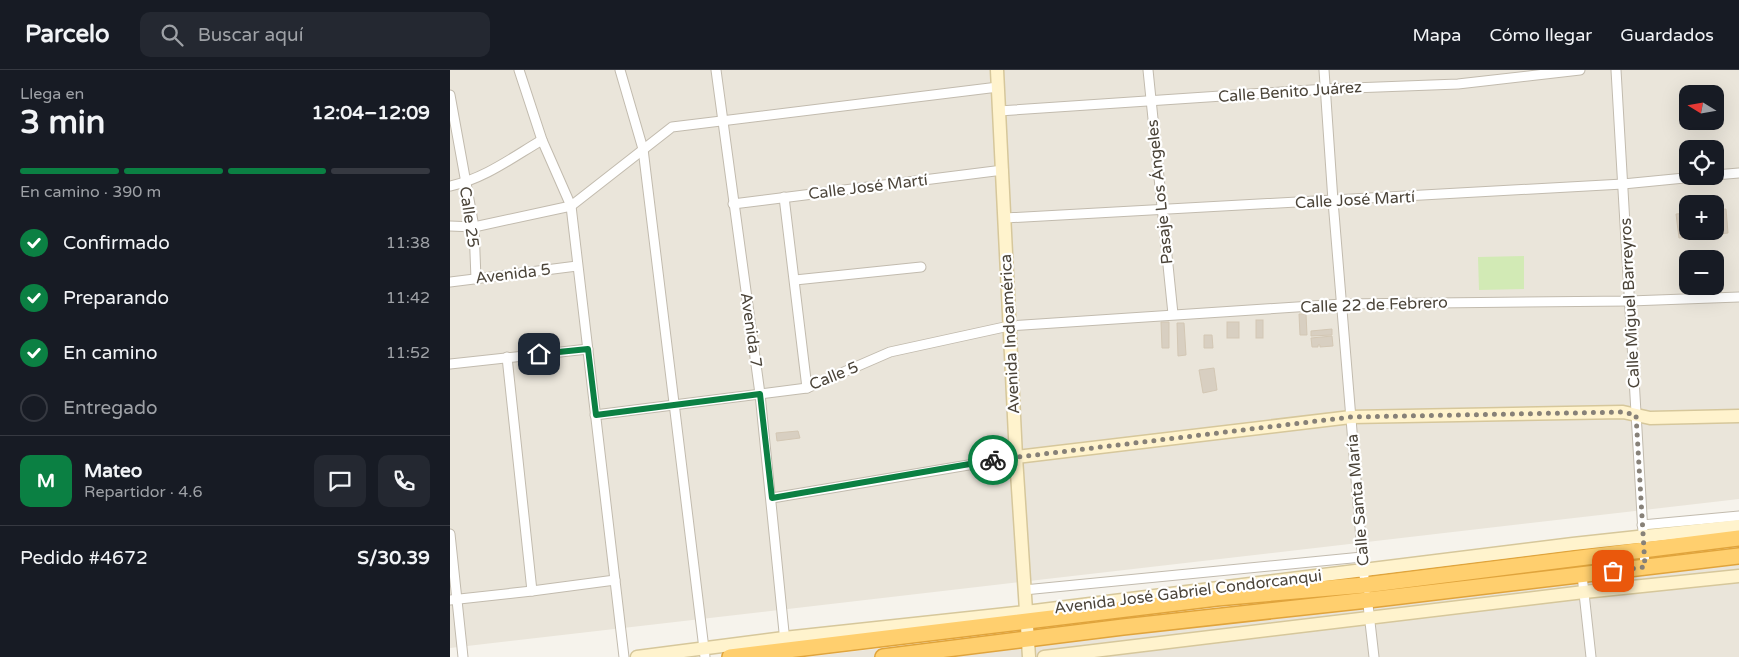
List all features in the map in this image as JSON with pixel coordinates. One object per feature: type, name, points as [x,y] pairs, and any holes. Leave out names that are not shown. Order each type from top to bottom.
[{"type":"highway","name":"Avenida José Gabriel Condorcanqui","points":[[730,657],[785,644],[1217,598],[1643,537],[1739,538]]},
{"type":"highway","name":"Avenida José Gabriel Condorcanqui","points":[[882,657],[1739,556]]},
{"type":"street","points":[[519,70],[542,140],[571,206],[624,657]]},
{"type":"street","points":[[620,70],[643,148],[705,653]]},
{"type":"street","name":"Avenida 7","points":[[716,70],[760,394],[772,498],[785,644]]},
{"type":"street","name":"Avenida Indoamérica","points":[[997,70],[1016,457],[1029,657]]},
{"type":"street","name":"Pasaje Los Ángeles","points":[[1148,70],[1173,314]]},
{"type":"street","name":"Calle Santa María","points":[[1324,70],[1362,556],[1374,657]]},
{"type":"street","name":"Calle Benito Juárez","points":[[999,111],[1326,89],[1458,84],[1580,70]]},
{"type":"street","name":"Calle Miguel Barreyros","points":[[1616,70],[1645,567]]},
{"type":"street","points":[[450,226],[474,227],[571,206],[672,126],[998,87]]},
{"type":"street","name":"Calle 25","points":[[450,95],[474,227],[476,279]]},
{"type":"street","points":[[450,186],[465,183],[486,174],[542,140]]},
{"type":"street","name":"Calle José Martí","points":[[733,204],[1002,170]]},
{"type":"street","points":[[1724,174],[1739,173]]},
{"type":"street","name":"Calle José Martí","points":[[1005,218],[1623,184],[1679,178]]},
{"type":"street","points":[[784,197],[807,388]]},
{"type":"street","name":"Avenida 5","points":[[450,282],[577,266]]},
{"type":"street","points":[[795,280],[922,267]]},
{"type":"street","name":"Calle 22 de Febrero","points":[[1009,326],[1342,304],[1630,301],[1739,297]]},
{"type":"street","name":"Calle 5","points":[[596,415],[807,388],[890,352],[1009,326]]},
{"type":"street","points":[[450,364],[588,349]]},
{"type":"street","points":[[507,357],[532,592]]},
{"type":"street","points":[[772,498],[1016,457],[1351,417],[1623,412],[1650,418],[1739,416]]},
{"type":"street","points":[[1643,537],[1739,516]]},
{"type":"street","name":"Avenida José Gabriel Condorcanqui","points":[[1643,537],[1739,526]]},
{"type":"street","points":[[450,534],[454,599],[463,657]]},
{"type":"street","points":[[1024,590],[1362,556]]},
{"type":"street","points":[[1582,575],[1592,657]]},
{"type":"street","points":[[1044,657],[1584,592],[1739,576]]},
{"type":"street","points":[[454,599],[532,592],[615,580]]},
{"type":"street","name":"Avenida José Gabriel Condorcanqui","points":[[637,657],[705,653],[785,644]]},
{"type":"shaded area","points":[[450,70],[1739,70],[1739,499],[450,648]]},
{"type":"shaded area","points":[[1739,549],[1739,657],[806,657],[1216,609]]},
{"type":"green space","points":[[1524,256],[1524,289],[1479,290],[1478,257]]},
{"type":"building","points":[[1724,209],[1726,209],[1728,233],[1724,233]]},
{"type":"building","points":[[1676,214],[1679,214],[1679,238]]},
{"type":"building","points":[[1299,314],[1306,314],[1307,335],[1300,335]]},
{"type":"building","points":[[1256,320],[1263,320],[1263,338],[1256,338]]},
{"type":"building","points":[[1161,322],[1169,322],[1169,348],[1162,348]]},
{"type":"building","points":[[1227,322],[1239,322],[1239,338],[1227,338]]},
{"type":"building","points":[[1177,323],[1184,323],[1186,355],[1178,356]]},
{"type":"building","points":[[1332,329],[1332,335],[1311,336],[1311,331]]},
{"type":"building","points":[[1204,335],[1212,335],[1213,348],[1204,348]]},
{"type":"building","points":[[1332,336],[1333,346],[1320,347],[1318,345],[1318,347],[1312,347],[1311,338]]},
{"type":"building","points":[[1214,368],[1217,390],[1203,393],[1199,370]]},
{"type":"building","points":[[798,431],[800,438],[777,441],[776,433]]},
{"type":"way so far","points":[[993,460],[1351,417],[1623,412],[1636,415],[1645,567],[1613,571]]},
{"type":"route","points":[[539,354],[588,349],[596,415],[760,394],[772,498],[993,460]]}]
